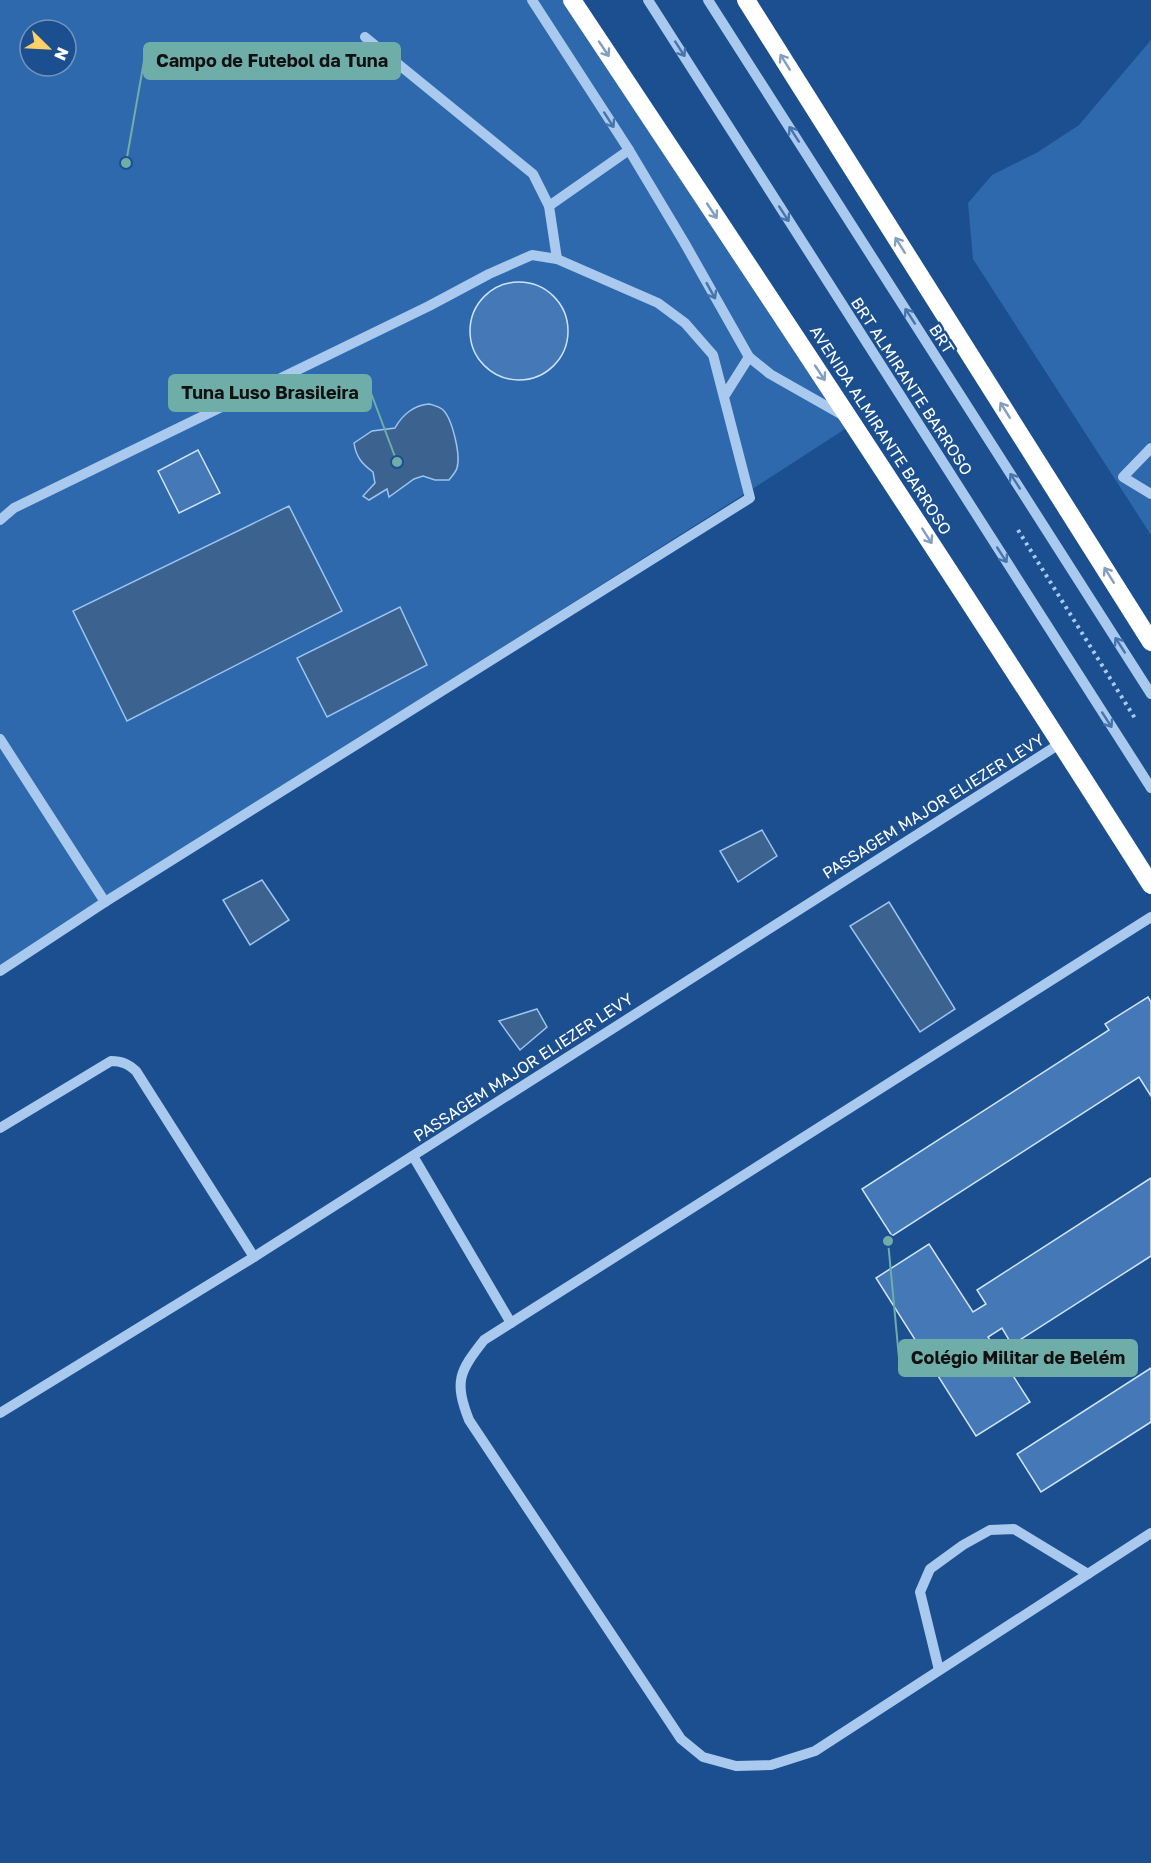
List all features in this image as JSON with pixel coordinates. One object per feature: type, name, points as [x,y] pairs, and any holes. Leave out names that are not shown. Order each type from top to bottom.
[{"type":"highway","name":"AVENIDA ALMIRANTE BARROSO","points":[[572,0],[852,421],[1151,885]]},
{"type":"highway","points":[[746,0],[1151,642]]},
{"type":"street","points":[[532,0],[684,242],[749,357],[770,374],[852,421]]},
{"type":"street","name":"BRT ALMIRANTE BARROSO","points":[[648,0],[1151,788]]},
{"type":"street","name":"BRT","points":[[708,0],[1151,694]]},
{"type":"street","points":[[365,37],[533,174],[549,206],[557,259]]},
{"type":"street","points":[[549,206],[628,150]]},
{"type":"street","points":[[0,520],[14,508],[532,255],[557,259],[658,303],[685,323],[713,355],[750,498],[105,902],[0,971]]},
{"type":"street","points":[[725,395],[749,357]]},
{"type":"street","points":[[1151,448],[1123,477],[1151,494]]},
{"type":"street","points":[[0,739],[105,902]]},
{"type":"street","name":"PASSAGEM MAJOR ELIEZER LEVY","points":[[0,1413],[254,1257],[1061,743]]},
{"type":"street","points":[[1151,917],[484,1340],[469,1360],[460,1378],[460,1398],[469,1419],[681,1739],[703,1757],[736,1766],[771,1765],[815,1751],[1151,1533]]},
{"type":"street","points":[[0,1128],[111,1061],[129,1064],[136,1071],[254,1257]]},
{"type":"street","points":[[413,1156],[511,1323]]},
{"type":"street","points":[[939,1670],[920,1593],[930,1569],[963,1545],[990,1530],[1014,1529],[1088,1574]]},
{"type":"shaded area","points":[[0,0],[573,0],[852,421],[842,431],[746,493],[103,900],[0,969]]},
{"type":"shaded area","points":[[1151,40],[1151,535],[973,259],[968,203],[992,175],[1038,152],[1079,125]]},
{"type":"shaded area","points":[[429,404],[446,413],[452,428],[458,454],[454,474],[449,480],[435,480],[423,476],[414,479],[389,497],[387,489],[369,500],[363,496],[375,483],[373,472],[360,460],[354,443],[372,431],[395,428],[409,412],[418,406]]},
{"type":"shaded area","points":[[289,506],[342,611],[127,721],[73,611]]},
{"type":"shaded area","points":[[400,607],[427,665],[327,717],[297,658]]},
{"type":"shaded area","points":[[762,830],[777,856],[738,882],[720,851]]},
{"type":"shaded area","points":[[262,880],[289,920],[250,945],[223,900]]},
{"type":"shaded area","points":[[889,902],[955,1009],[920,1032],[850,926]]},
{"type":"shaded area","points":[[537,1009],[547,1027],[520,1050],[499,1021]]},
{"type":"building","points":[[519,282],[538,286],[553,297],[564,312],[568,331],[564,350],[553,365],[538,376],[519,380],[500,376],[485,365],[474,350],[470,331],[474,312],[485,297],[500,286]]},
{"type":"building","points":[[198,450],[220,493],[179,513],[158,471]]},
{"type":"building","points":[[1148,997],[1151,1002],[1151,1096],[1139,1077],[892,1236],[862,1189],[1109,1030],[1105,1024]]},
{"type":"building","points":[[1151,1178],[1151,1256],[1012,1345],[1002,1328],[988,1337],[1030,1402],[976,1436],[876,1278],[929,1244],[973,1312],[986,1304],[977,1290]]},
{"type":"building","points":[[1151,1368],[1151,1422],[1041,1492],[1017,1454]]},
{"type":"place","name":"Campo de Futebol da Tuna","points":[[126,163]]},
{"type":"place","name":"Tuna Luso Brasileira","points":[[397,462]]},
{"type":"place","name":"Colégio Militar de Belém","points":[[888,1241]]}]
